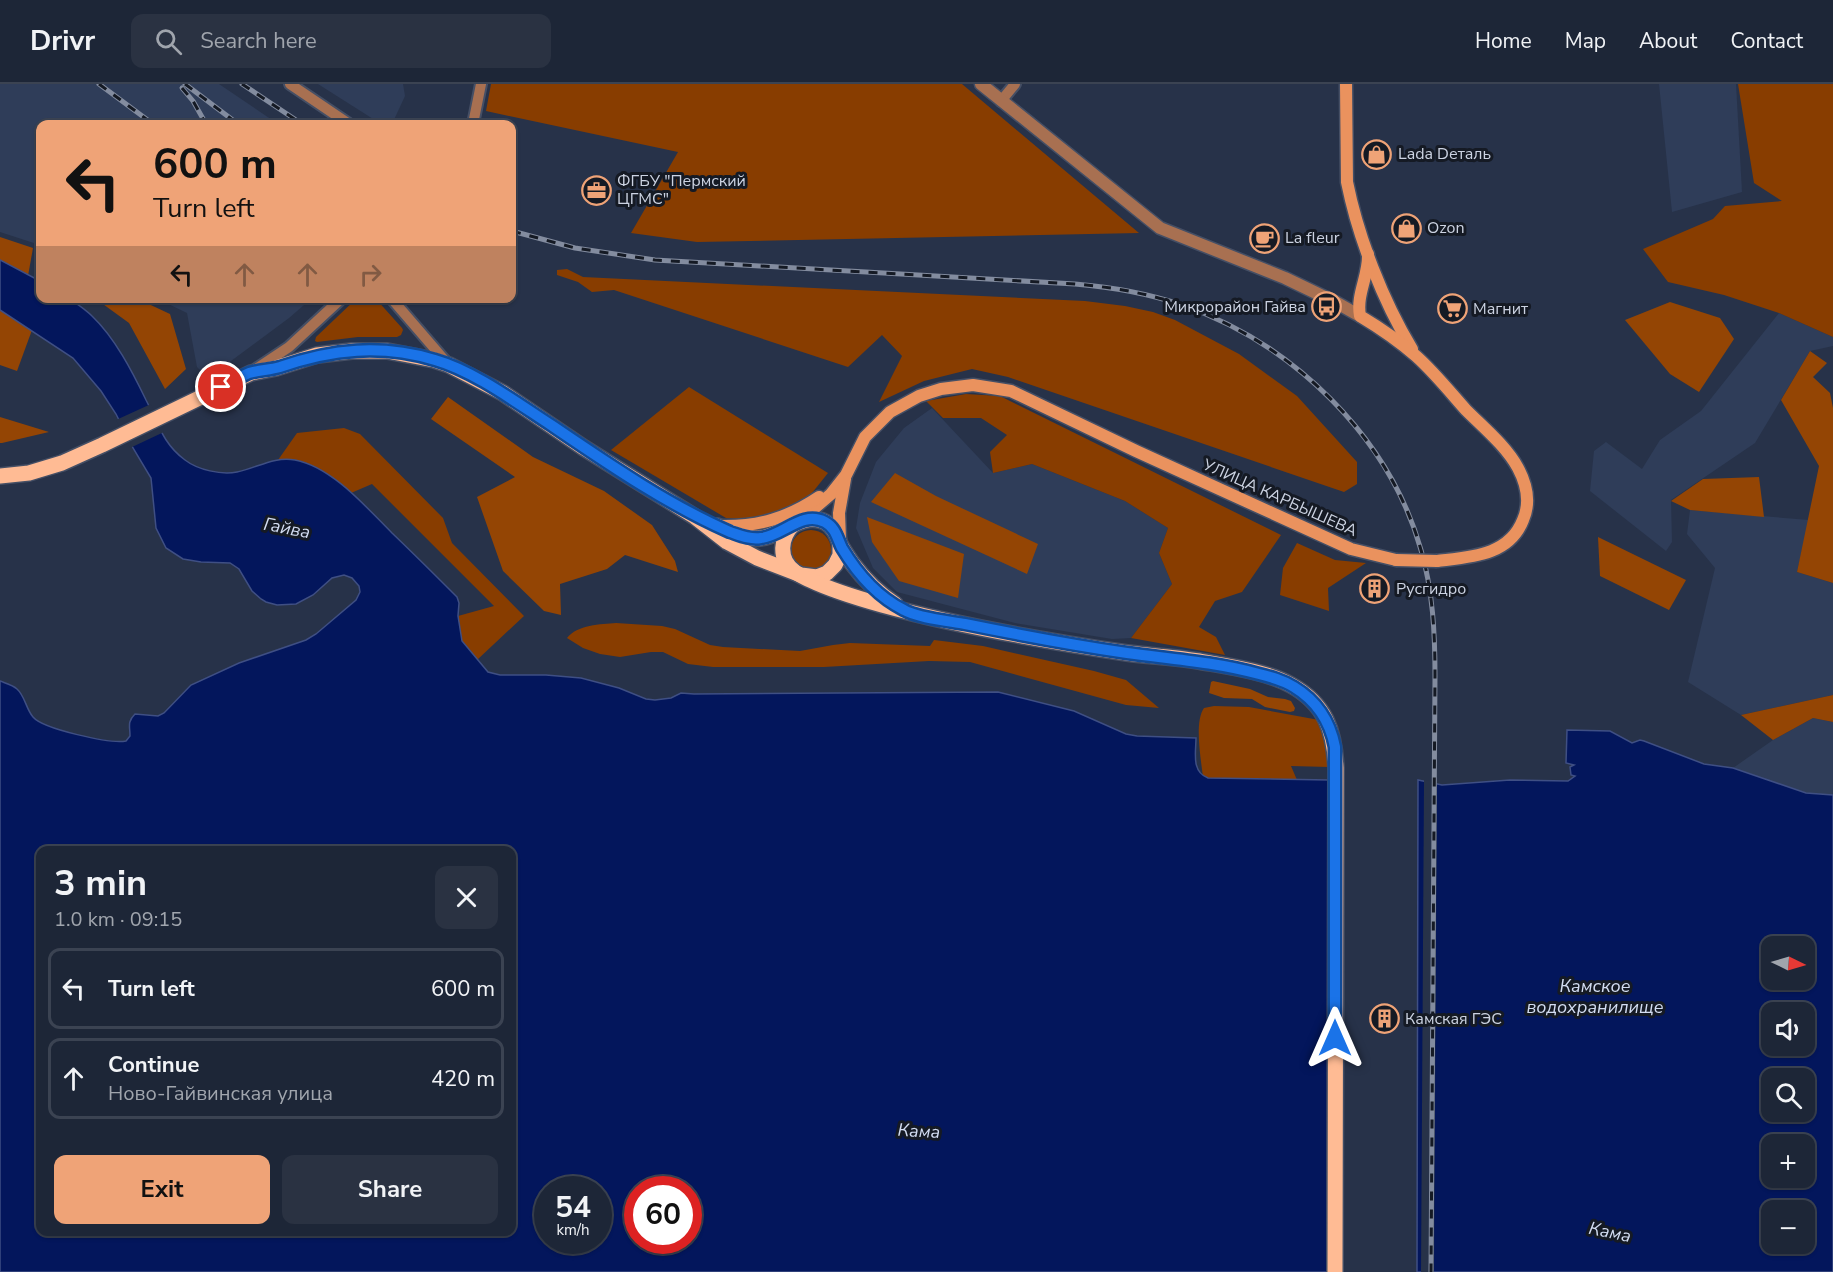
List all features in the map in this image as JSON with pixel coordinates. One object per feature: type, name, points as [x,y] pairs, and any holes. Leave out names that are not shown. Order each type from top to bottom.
[{"type":"main road","points":[[1346,84],[1347,182],[1368,254],[1389,308],[1417,358]]},
{"type":"main road","points":[[1360,316],[1361,290],[1368,272],[1368,254]]},
{"type":"main road","points":[[1376,326],[1389,308]]},
{"type":"main road","name":"УЛИЦА КАРБЫШЕВА","points":[[794,524],[824,502],[846,475],[865,437],[890,412],[920,396],[941,389],[973,384],[1011,391],[1351,549],[1396,560],[1437,561],[1480,555],[1504,545],[1515,535],[1525,516],[1527,488],[1517,466],[1502,446],[1417,358],[1360,316]]},
{"type":"main road","points":[[0,476],[29,473],[62,463],[102,446],[251,373],[317,355],[352,351],[401,352],[449,365],[503,393],[584,448],[695,516],[735,534],[754,538],[774,535],[805,519],[823,521],[833,528],[840,545],[874,589],[907,612]]},
{"type":"main road","points":[[695,516],[720,526],[743,526],[777,519],[817,499],[846,475]]},
{"type":"main road","name":"УЛИЦА КАРБЫШЕВА","points":[[840,545],[839,513],[846,475]]},
{"type":"main road","points":[[695,516],[727,542],[745,552],[839,593],[907,612],[997,630],[1128,653],[1217,664],[1277,679],[1291,685],[1315,703],[1328,723],[1335,747],[1335,1272]]},
{"type":"main road","points":[[794,524],[784,537],[783,552],[789,566],[801,576],[817,577],[832,569],[838,561],[840,545]]},
{"type":"street","points":[[290,84],[343,120]]},
{"type":"street","points":[[473,120],[481,84]]},
{"type":"street","name":"УЛИЦА КАРБЫШЕВА","points":[[981,84],[1160,228],[1285,278],[1360,316]]},
{"type":"street","points":[[1001,101],[1015,84]]},
{"type":"street","points":[[1337,303],[1352,298],[1361,290]]},
{"type":"street","points":[[251,373],[289,347],[337,303]]},
{"type":"street","points":[[395,303],[449,365]]},
{"type":"shaded area","points":[[0,84],[219,84],[272,120],[36,120],[36,244],[0,232]]},
{"type":"shaded area","points":[[318,84],[403,84],[405,96],[394,120],[375,120]]},
{"type":"shaded area","points":[[491,84],[962,84],[1139,233],[697,242],[631,233],[678,152],[486,111]]},
{"type":"shaded area","points":[[1659,84],[1736,84],[1742,192],[1672,212]]},
{"type":"shaded area","points":[[1738,84],[1833,84],[1833,337],[1779,313],[1724,295],[1668,282],[1643,249],[1713,219],[1725,206],[1782,201],[1754,183]]},
{"type":"shaded area","points":[[0,237],[33,248],[28,276],[0,260]]},
{"type":"shaded area","points":[[567,269],[583,277],[1085,301],[1153,312],[1175,320],[1239,354],[1297,396],[1357,462],[1357,484],[1344,492],[1008,377],[972,369],[924,381],[879,402],[902,356],[882,335],[848,367],[614,290],[592,292],[578,282],[557,275],[557,270]]},
{"type":"shaded area","points":[[1670,302],[1720,318],[1734,339],[1699,392],[1670,374],[1625,320]]},
{"type":"shaded area","points":[[102,303],[147,303],[170,314],[186,369],[165,389],[129,323]]},
{"type":"shaded area","points":[[166,303],[306,303],[208,378],[197,367],[187,313]]},
{"type":"shaded area","points":[[352,303],[380,303],[403,330],[397,337],[358,337],[317,342],[316,337]]},
{"type":"shaded area","points":[[0,310],[32,330],[17,371],[0,365]]},
{"type":"shaded area","points":[[1779,313],[1833,337],[1833,346],[1810,351],[1755,443],[1671,500],[1672,542],[1666,551],[1590,491],[1594,451],[1606,442],[1642,469],[1660,440],[1701,411]]},
{"type":"shaded area","points":[[1810,351],[1827,363],[1813,377],[1830,393],[1833,408],[1833,583],[1797,572],[1819,466],[1781,400]]},
{"type":"shaded area","points":[[689,387],[828,473],[808,498],[785,512],[757,520],[726,518],[611,450]]},
{"type":"shaded area","points":[[966,394],[1000,396],[1281,535],[1242,592],[1215,601],[1199,627],[1216,637],[1225,655],[1131,638],[1172,584],[1159,553],[1168,528],[1125,501],[1032,464],[993,473],[990,452],[1007,435],[981,418],[943,418],[926,401]]},
{"type":"shaded area","points":[[448,397],[533,457],[604,491],[652,525],[675,561],[678,572],[625,555],[607,569],[560,584],[561,615],[544,611],[503,571],[477,497],[515,477],[431,419]]},
{"type":"shaded area","points":[[932,408],[993,473],[1032,464],[1125,501],[1168,528],[1159,553],[1172,584],[1131,638],[1112,639],[1015,623],[897,592],[873,568],[856,528],[860,503],[876,462],[904,428]]},
{"type":"shaded area","points":[[0,417],[49,432],[0,443]]},
{"type":"shaded area","points":[[344,428],[360,434],[443,518],[452,543],[524,616],[477,660],[462,641],[458,616],[494,606],[372,484],[351,493],[328,475],[293,460],[278,460],[297,433]]},
{"type":"shaded area","points":[[895,473],[936,496],[1038,544],[1027,574],[871,502]]},
{"type":"shaded area","points":[[1759,477],[1764,517],[1690,510],[1671,501],[1703,479]]},
{"type":"shaded area","points":[[1690,510],[1809,520],[1797,572],[1833,583],[1833,695],[1741,715],[1688,682],[1715,568],[1687,534]]},
{"type":"shaded area","points":[[867,517],[964,554],[958,598],[899,581],[872,542]]},
{"type":"shaded area","points":[[811,530],[819,531],[825,536],[830,542],[830,558],[825,564],[819,569],[811,570],[803,569],[797,564],[792,558],[791,550],[792,542],[797,536],[803,531]]},
{"type":"shaded area","points":[[1598,537],[1686,580],[1669,610],[1600,576]]},
{"type":"shaded area","points":[[1297,543],[1335,560],[1366,563],[1328,588],[1329,611],[1280,595],[1283,568]]},
{"type":"shaded area","points":[[616,623],[662,626],[675,629],[710,645],[723,647],[800,651],[850,643],[930,646],[934,640],[983,646],[1126,680],[1159,708],[1126,705],[970,662],[929,661],[824,667],[713,667],[688,664],[663,652],[620,657],[600,654],[583,648],[567,638],[583,628]]},
{"type":"shaded area","points":[[1213,681],[1250,689],[1268,697],[1291,701],[1295,708],[1294,711],[1265,707],[1252,699],[1224,698],[1209,693]]},
{"type":"shaded area","points":[[1833,695],[1833,722],[1813,718],[1773,740],[1741,715]]},
{"type":"shaded area","points":[[1249,707],[1319,720],[1325,732],[1329,767],[1291,766],[1297,780],[1203,777],[1199,722],[1204,708]]},
{"type":"shaded area","points":[[1813,718],[1833,722],[1833,795],[1806,793],[1733,768],[1773,740]]},
{"type":"water","points":[[0,260],[36,279],[36,303],[76,303],[87,311],[108,334],[122,355],[166,440],[177,454],[190,464],[210,471],[231,473],[273,461],[295,460],[322,471],[348,489],[457,597],[462,641],[488,672],[500,675],[581,678],[655,700],[671,698],[681,693],[998,692],[1074,711],[1126,734],[1196,738],[1197,766],[1199,771],[1208,778],[1329,780],[1327,1272],[0,1272],[0,681],[17,689],[33,717],[39,722],[77,735],[126,741],[130,736],[130,722],[135,714],[158,716],[164,713],[191,685],[239,663],[306,640],[356,600],[360,592],[359,586],[352,578],[344,575],[332,578],[313,595],[296,604],[277,605],[266,602],[252,591],[239,569],[230,563],[183,559],[166,548],[156,528],[151,478],[101,391],[73,358],[0,310]]},
{"type":"water","name":"Камское водохранилище","points":[[1567,730],[1610,731],[1632,743],[1644,741],[1704,764],[1733,768],[1806,793],[1833,795],[1833,1272],[1417,1272],[1418,780],[1442,785],[1510,780],[1568,781],[1575,776],[1571,775],[1570,767],[1574,765],[1566,763]]},
{"type":"pier","points":[[151,404],[164,432],[130,448],[116,420]]},
{"type":"pier","points":[[1424,780],[1437,781],[1434,1272],[1421,1272]]},
{"type":"railway","points":[[99,84],[148,120]]},
{"type":"railway","points":[[185,84],[233,120]]},
{"type":"railway","points":[[242,84],[296,120]]},
{"type":"railway","points":[[182,88],[204,120]]},
{"type":"railway","points":[[516,232],[575,248],[655,260],[1075,284],[1142,294],[1182,305],[1223,322],[1261,343],[1298,369],[1331,399],[1360,432],[1386,469],[1406,508],[1425,565],[1433,613],[1435,676],[1431,1272]]},
{"type":"place","name":"Lada Dеталь","points":[[1377,154]]},
{"type":"place","name":"ФГБУ \"Пермский ЦГМС\"","points":[[596,190]]},
{"type":"place","name":"Ozon","points":[[1406,228]]},
{"type":"place","name":"La fleur","points":[[1264,238]]},
{"type":"place","name":"Микрорайон Гайва","points":[[1327,307]]},
{"type":"place","name":"Магнит","points":[[1452,309]]},
{"type":"place","name":"Русгидро","points":[[1375,589]]},
{"type":"place","name":"Камская ГЭС","points":[[1384,1019]]},
{"type":"route","points":[[221,387],[251,373],[334,352],[401,352],[434,360],[449,365],[503,393],[584,448],[695,516],[735,534],[748,538],[761,538],[774,535],[805,519],[823,521],[837,533],[840,545],[874,589],[907,612],[1128,653],[1217,664],[1246,670],[1291,685],[1315,703],[1331,729],[1335,747],[1335,1038]]},
{"type":"water label","name":"Гайва","points":[[287,528]]},
{"type":"water label","name":"Кама","points":[[919,1131]]},
{"type":"water label","name":"Кама","points":[[1610,1232]]}]
